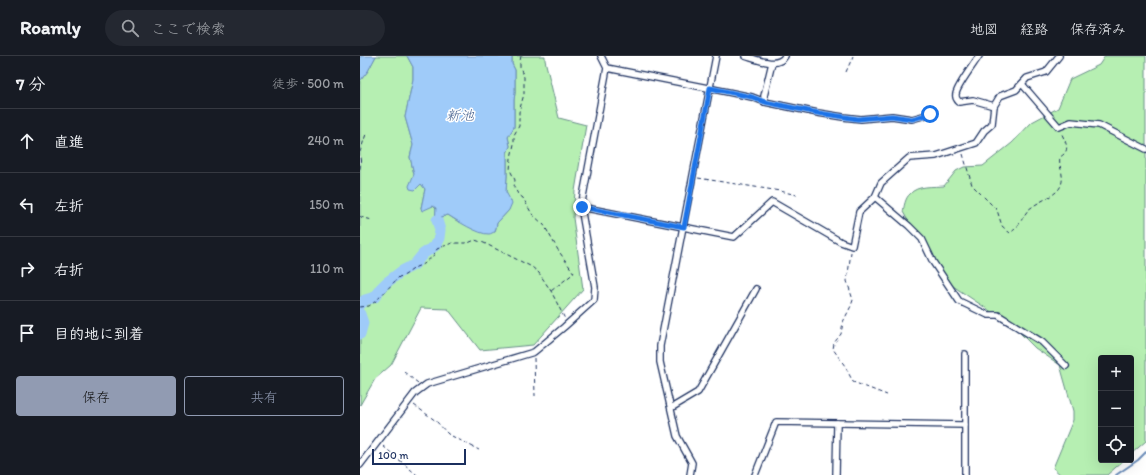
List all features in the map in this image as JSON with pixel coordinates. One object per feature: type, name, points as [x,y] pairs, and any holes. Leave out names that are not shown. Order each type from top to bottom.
[{"type":"street","points":[[360,465],[409,401],[427,384],[534,352],[594,300],[595,287],[582,207],[608,68],[601,56]]},
{"type":"street","points":[[690,475],[692,463],[676,436],[660,362],[660,346],[716,56]]},
{"type":"street","points":[[745,56],[772,63],[779,62],[784,59],[785,56]]},
{"type":"street","points":[[979,56],[958,88],[956,98],[959,102],[973,100],[994,106]]},
{"type":"street","points":[[582,207],[734,237],[772,202],[841,242],[852,246],[860,212],[875,197],[881,183],[909,158],[936,156],[976,143],[984,131],[992,124],[994,106],[1000,96],[1016,90],[1026,78],[1046,72],[1059,56]]},
{"type":"street","points":[[765,102],[764,96],[772,63]]},
{"type":"street","points":[[608,68],[710,88],[752,97],[765,102],[818,113],[858,119],[892,116],[912,119],[930,114]]},
{"type":"street","points":[[1022,84],[1059,127],[1071,122],[1099,125],[1146,149]]},
{"type":"street","points":[[875,197],[909,226],[922,240],[959,301],[988,315],[998,315],[1042,342],[1066,366]]},
{"type":"street","points":[[671,408],[698,392],[756,289]]},
{"type":"street","points":[[965,354],[965,475]]},
{"type":"street","points":[[755,475],[776,422],[965,425]]},
{"type":"street","points":[[836,475],[838,422]]},
{"type":"path","points":[[521,56],[520,67],[524,77],[524,94],[519,112],[519,126],[514,135],[510,170],[515,180],[514,187],[518,194],[523,198],[532,214],[544,225],[558,250],[574,273],[551,291]]},
{"type":"path","points":[[846,72],[853,56]]},
{"type":"path","points":[[962,147],[972,185],[997,210],[1002,226],[1010,233],[1017,228],[1030,208],[1056,192],[1061,185],[1063,173],[1059,163],[1060,157],[1065,154],[1067,148],[1059,127]]},
{"type":"path","points":[[360,152],[366,134]]},
{"type":"path","points":[[360,158],[360,169]]},
{"type":"path","points":[[693,178],[797,195]]},
{"type":"path","points":[[360,216],[372,220]]},
{"type":"path","points":[[360,307],[369,306],[376,301],[399,277],[424,264],[433,256],[437,248],[452,243],[468,243],[475,240],[532,267],[539,273],[551,291],[565,319],[564,327]]},
{"type":"path","points":[[852,246],[847,281],[853,300],[843,322],[841,334],[834,343],[834,349],[854,382],[888,395]]},
{"type":"path","points":[[534,352],[535,396]]},
{"type":"path","points":[[404,372],[423,387]]},
{"type":"path","points":[[409,401],[436,421],[448,434],[479,450]]},
{"type":"path","points":[[377,444],[381,445],[417,475]]},
{"type":"green space","points":[[376,56],[407,56],[413,67],[413,79],[405,117],[413,145],[410,157],[414,174],[425,189],[421,208],[433,206],[436,209],[435,222],[441,217],[448,215],[457,221],[495,232],[497,223],[509,210],[506,192],[507,153],[510,146],[508,137],[514,127],[515,93],[515,70],[512,64],[512,56],[545,56],[559,118],[586,125],[575,191],[573,218],[583,289],[533,345],[480,350],[448,309],[421,308],[391,365],[375,379],[360,405],[360,81],[368,71]]},
{"type":"green space","points":[[1105,56],[1146,56],[1146,441],[1134,451],[1134,355],[1098,355],[1098,463],[1121,463],[1107,475],[1061,475],[1053,468],[1073,420],[1073,411],[1060,365],[1035,348],[1014,327],[941,278],[903,212],[907,198],[913,191],[926,187],[944,186],[956,171],[964,167],[983,166],[1012,143],[1032,122],[1058,108],[1070,79],[1099,65]]},
{"type":"water","points":[[360,56],[376,56],[368,71],[360,81]]},
{"type":"water","name":"新池","points":[[407,56],[512,56],[512,64],[515,70],[514,127],[508,137],[510,146],[507,153],[506,192],[512,203],[509,210],[497,223],[495,232],[485,234],[468,227],[448,215],[441,217],[443,234],[437,233],[435,223],[436,208],[433,206],[422,211],[421,208],[425,189],[421,184],[415,190],[410,189],[409,186],[414,174],[410,157],[413,145],[405,117],[413,79],[413,67]]},
{"type":"waterway","name":"新池","points":[[360,305],[365,300],[375,297],[386,283],[402,271],[414,265],[423,254],[435,246],[439,238],[440,230],[437,220]]},
{"type":"waterway","name":"新池","points":[[360,314],[363,323],[360,334]]},
{"type":"waterway","points":[[1116,475],[1138,460],[1146,452]]},
{"type":"route","points":[[582,207],[684,227],[710,88],[752,97],[765,102],[818,113],[858,119],[892,116],[912,119],[930,114]]}]
